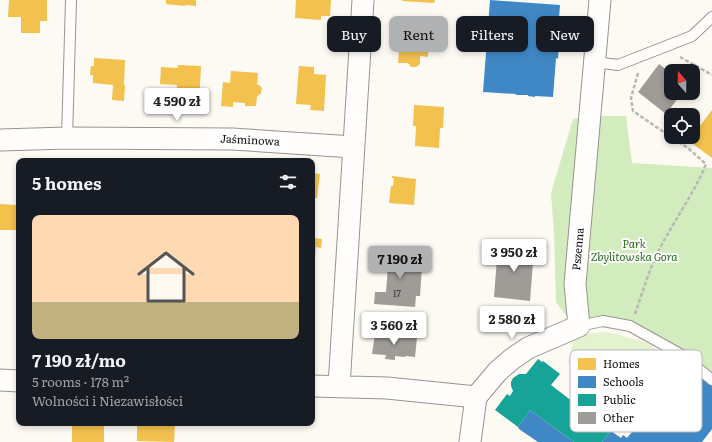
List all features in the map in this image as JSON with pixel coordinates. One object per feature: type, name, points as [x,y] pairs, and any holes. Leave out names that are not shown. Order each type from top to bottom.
[{"type":"street","points":[[339,386],[363,0]]},
{"type":"street","name":"Pszenna","points":[[579,326],[575,284],[600,0]]},
{"type":"street","name":"Jaśminowa","points":[[0,140],[67,138],[232,139],[353,147]]},
{"type":"street","points":[[470,442],[476,397],[498,371],[528,348],[579,326]]},
{"type":"street","points":[[0,380],[16,381]]},
{"type":"street","points":[[315,386],[387,388],[476,397]]},
{"type":"lane","points":[[67,138],[71,0]]},
{"type":"lane","points":[[595,62],[618,65],[692,36],[712,17]]},
{"type":"lane","points":[[579,326],[603,321],[630,326],[673,350]]},
{"type":"lane","points":[[702,372],[712,380]]},
{"type":"path","points":[[679,56],[712,75]]},
{"type":"path","points":[[638,72],[631,98],[633,111],[664,132]]},
{"type":"path","points":[[630,326],[657,254],[672,225],[695,187],[706,164],[682,144]]},
{"type":"green space","name":"Park Zbylitowska Gora","points":[[590,116],[626,116],[632,163],[712,168],[712,373],[702,365],[702,350],[684,350],[661,338],[628,329],[573,325],[556,302],[551,193],[573,119]]},
{"type":"green space","points":[[604,332],[616,334],[647,343],[656,350],[571,350],[575,335]]},
{"type":"building: Homes","points":[[9,0],[47,0],[47,21],[40,21],[40,33],[21,33],[21,17],[8,17]]},
{"type":"building: Homes","points":[[166,0],[196,0],[196,6],[166,4]]},
{"type":"building: Homes","points":[[296,0],[331,0],[330,16],[321,16],[321,20],[295,18]]},
{"type":"building: Homes","points":[[435,0],[434,3],[402,1]]},
{"type":"building: Homes","points":[[399,52],[428,52],[428,57],[420,56],[420,64],[416,67],[411,67],[408,63],[398,63]]},
{"type":"building: Homes","points":[[94,58],[125,60],[124,101],[112,100],[113,85],[93,83],[93,75],[90,75],[91,66],[94,66]]},
{"type":"building: Homes","points":[[178,65],[201,66],[199,105],[176,103],[177,85],[160,84],[161,67],[178,68]]},
{"type":"building: Homes","points":[[299,66],[314,67],[314,74],[326,75],[324,111],[310,110],[311,105],[296,104]]},
{"type":"building: Homes","points":[[231,71],[258,73],[257,85],[262,88],[261,93],[257,96],[256,106],[245,106],[245,103],[233,102],[233,107],[221,106],[223,82],[230,83]]},
{"type":"building: Homes","points":[[414,105],[444,107],[443,128],[440,128],[439,148],[415,146],[416,126],[413,126]]},
{"type":"building: Homes","points":[[712,110],[712,158],[693,144],[700,144],[700,126]]},
{"type":"building: Homes","points":[[315,173],[320,174],[317,198],[315,198]]},
{"type":"building: Homes","points":[[392,176],[416,179],[414,205],[389,203],[391,186],[393,186],[394,178],[392,178]]},
{"type":"building: Homes","points":[[0,204],[16,205],[16,230],[0,230]]},
{"type":"building: Homes","points":[[315,238],[322,239],[321,248],[316,247],[315,259]]},
{"type":"building: Homes","points":[[72,426],[104,426],[104,442],[72,442]]},
{"type":"building: Homes","points":[[137,426],[175,426],[174,442],[137,441]]},
{"type":"building: Schools","points":[[490,0],[560,5],[559,16],[536,16],[536,52],[558,52],[558,59],[556,58],[553,97],[535,97],[528,95],[483,92],[486,52],[528,52],[528,16],[489,16]]},
{"type":"building: Schools","points":[[702,377],[712,385],[712,429],[702,442],[602,442],[610,432],[621,438],[623,435],[627,438],[632,432],[702,432]]},
{"type":"building: Schools","points":[[530,410],[574,442],[538,442],[519,429],[518,427]]},
{"type":"building: Public","points":[[538,359],[560,374],[551,385],[570,400],[570,432],[610,432],[602,442],[574,442],[530,410],[518,427],[495,410],[507,394],[510,396],[513,391],[511,382],[513,378],[519,374],[526,374]]},
{"type":"building: Other","points":[[659,64],[664,68],[664,100],[677,100],[671,108],[664,108],[664,112],[638,92]]},
{"type":"building: Other","points":[[498,246],[534,249],[530,301],[494,297]]},
{"type":"building: Other","points":[[377,254],[418,255],[418,267],[422,267],[420,296],[416,296],[415,307],[374,304],[375,292],[386,292],[388,266],[377,266]]},
{"type":"building: Other","points":[[375,334],[417,338],[415,357],[395,356],[395,360],[385,359],[386,355],[372,354]]}]
